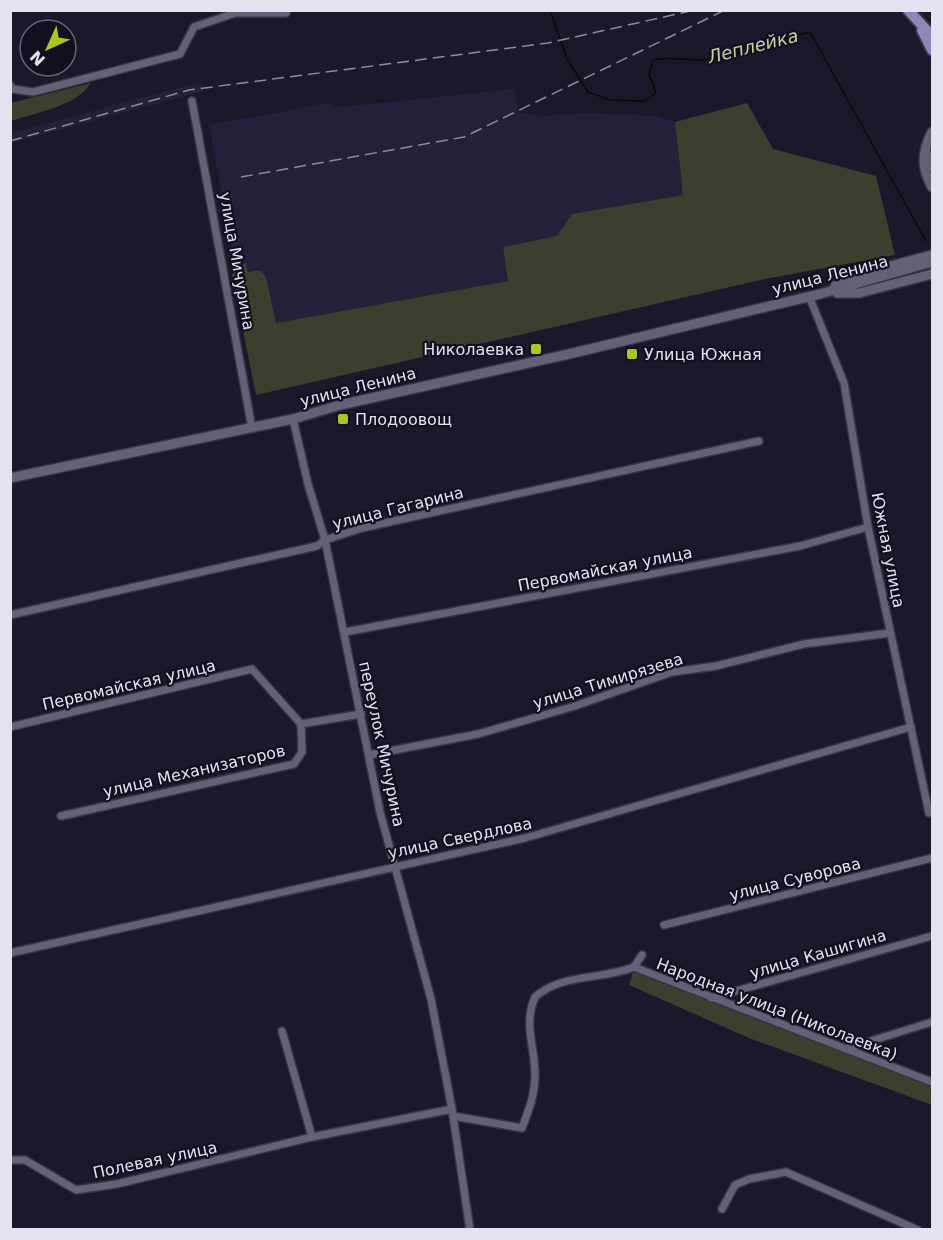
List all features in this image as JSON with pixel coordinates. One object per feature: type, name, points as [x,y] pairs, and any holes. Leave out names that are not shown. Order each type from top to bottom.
[{"type":"main road","points":[[908,10],[933,41]]},
{"type":"main road","points":[[917,22],[933,36]]},
{"type":"main road","points":[[917,22],[933,50]]},
{"type":"main road","points":[[933,132],[923,156],[927,178],[933,187]]},
{"type":"main road","points":[[933,156],[933,166]]},
{"type":"main road","points":[[820,294],[853,276],[932,259]]},
{"type":"main road","name":"улица Ленина","points":[[10,478],[293,419],[340,405],[569,354],[921,268],[932,259]]},
{"type":"main road","points":[[820,294],[859,293],[933,274]]},
{"type":"street","points":[[10,86],[13,89],[33,92],[180,54],[194,27],[235,13],[286,13]]},
{"type":"street","name":"улица Мичурина","points":[[192,100],[252,428]]},
{"type":"street","name":"Южная улица","points":[[809,296],[844,383],[868,527],[929,813]]},
{"type":"street","name":"переулок Мичурина","points":[[293,419],[308,484],[325,540],[394,866],[431,999],[453,1113]]},
{"type":"street","name":"улица Гагарина","points":[[10,615],[317,546],[325,540],[362,528],[759,441]]},
{"type":"street","name":"Первомайская улица","points":[[345,632],[800,546],[868,527]]},
{"type":"street","name":"улица Тимирязева","points":[[369,755],[478,734],[575,706],[672,672],[716,666],[804,644],[890,633]]},
{"type":"street","name":"Первомайская улица","points":[[10,727],[252,669],[301,724]]},
{"type":"street","points":[[301,724],[361,714]]},
{"type":"street","name":"улица Механизаторов","points":[[61,816],[294,764],[302,752],[301,724]]},
{"type":"street","name":"улица Свердлова","points":[[10,953],[525,838],[910,727]]},
{"type":"street","name":"улица Суворова","points":[[664,925],[933,858]]},
{"type":"street","name":"улица Кашигина","points":[[711,998],[933,936]]},
{"type":"street","points":[[634,967],[642,955]]},
{"type":"street","name":"Народная улица (Николаевка)","points":[[453,1113],[522,1128],[531,1109],[535,1074],[528,1022],[529,1011],[535,997],[557,983],[610,975],[634,967],[933,1082]]},
{"type":"street","points":[[846,1049],[933,1022]]},
{"type":"street","points":[[282,1031],[312,1137]]},
{"type":"street","points":[[453,1113],[470,1230]]},
{"type":"street","name":"Полевая улица","points":[[10,1160],[25,1160],[76,1190],[173,1172],[312,1137],[453,1113]]},
{"type":"street","points":[[722,1209],[735,1185],[750,1179],[786,1172],[918,1230]]},
{"type":"shaded area","points":[[201,82],[203,91],[11,143],[11,133]]},
{"type":"shaded area","points":[[515,89],[518,113],[547,116],[582,113],[656,116],[675,122],[683,195],[572,214],[557,236],[503,247],[509,281],[276,323],[266,277],[260,269],[248,272],[246,263],[235,265],[209,125],[331,103],[332,108]]},
{"type":"green space","points":[[91,83],[85,91],[66,103],[11,121],[11,103]]},
{"type":"green space","points":[[747,103],[773,149],[876,176],[895,255],[765,279],[256,395],[232,276],[235,265],[246,263],[248,272],[260,270],[266,277],[276,323],[508,281],[503,247],[557,236],[572,214],[683,195],[675,122]]},
{"type":"green space","points":[[633,972],[932,1085],[932,1105],[749,1038],[629,985]]},
{"type":"waterway","name":"Леплейка","points":[[550,10],[567,59],[588,92],[610,100],[645,101],[656,93],[649,75],[653,60],[714,59],[810,32],[926,241]]},
{"type":"railway","points":[[10,141],[189,90],[548,43],[695,10]]},
{"type":"railway","points":[[241,177],[464,137],[725,10]]},
{"type":"place","name":"Николаевка","points":[[536,349]]},
{"type":"place","name":"Улица Южная","points":[[632,354]]},
{"type":"place","name":"Плодоовощ","points":[[343,419]]}]
